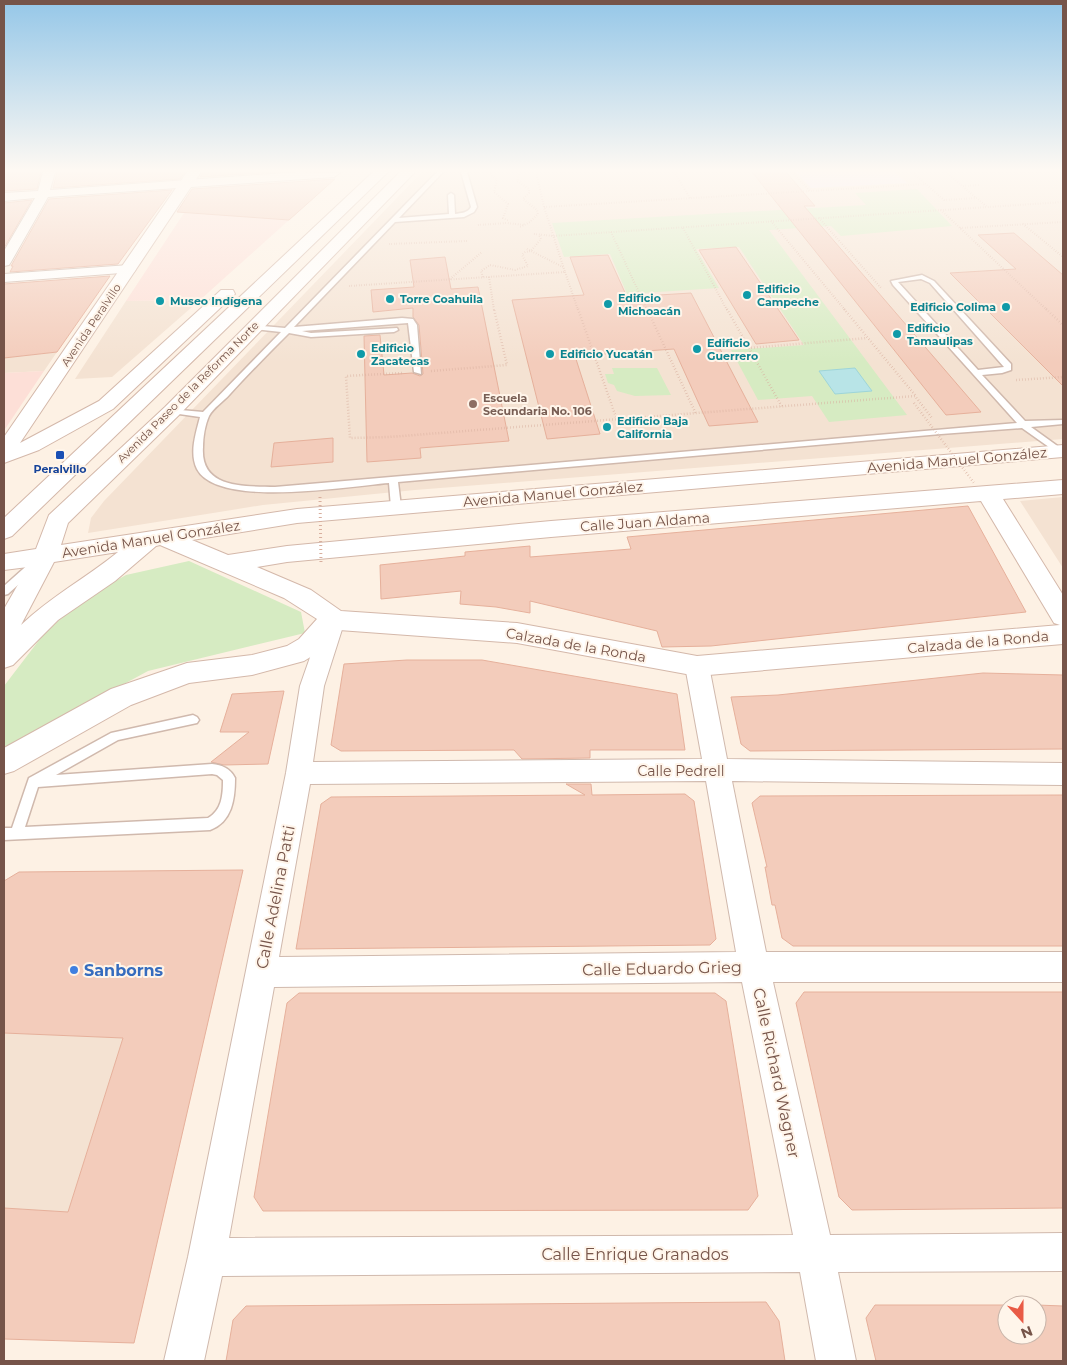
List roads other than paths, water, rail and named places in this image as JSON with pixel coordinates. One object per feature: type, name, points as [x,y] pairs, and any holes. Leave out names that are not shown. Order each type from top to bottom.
[{"type":"street","points":[[4,262],[19,236]]},
{"type":"street","name":"Avenida Peralvillo","points":[[4,452],[152,236]]},
{"type":"street","name":"Avenida Paseo de la Reforma Norte","points":[[4,531],[315,236]]},
{"type":"street","name":"Avenida Paseo de la Reforma Norte","points":[[4,632],[46,556],[57,520],[172,410],[345,236]]},
{"type":"street","points":[[4,278],[129,269]]},
{"type":"street","points":[[4,457],[32,446],[106,405],[238,284]]},
{"type":"street","name":"Avenida Manuel González","points":[[4,562],[297,516],[1062,452]]},
{"type":"street","points":[[764,476],[777,512]]},
{"type":"street","name":"Calle Juan Aldama","points":[[227,562],[288,554],[551,529],[777,512],[981,488],[1063,487]]},
{"type":"street","points":[[981,488],[1063,616]]},
{"type":"street","points":[[438,504],[551,529]]},
{"type":"street","points":[[4,658],[49,613],[106,576],[156,539],[227,562],[315,603],[334,620],[321,629],[308,646],[295,654],[252,665],[187,673],[121,696],[4,762]]},
{"type":"street","name":"Calzada de la Ronda","points":[[334,620],[517,633],[697,666],[1063,634]]},
{"type":"street","name":"Calle Adelina Patti","points":[[184,1361],[207,1257],[299,773],[312,686],[334,620]]},
{"type":"street","name":"Calle Richard Wagner","points":[[697,666],[754,967],[815,1252],[836,1361]]},
{"type":"street","name":"Calle Pedrell","points":[[299,773],[718,770],[1063,774]]},
{"type":"street","name":"Calle Eduardo Grieg","points":[[261,972],[754,967],[1063,967]]},
{"type":"street","name":"Calle Enrique Granados","points":[[207,1257],[1063,1252]]},
{"type":"lane","points":[[379,236],[205,415],[198,437],[197,459],[207,477],[225,487],[275,490],[941,431],[1063,422]]},
{"type":"lane","points":[[975,373],[1002,371],[1008,368],[1008,366],[932,282],[917,277],[894,281],[975,373],[1032,434],[1062,452]]},
{"type":"lane","points":[[287,330],[402,320],[410,321],[413,325],[418,372]]},
{"type":"lane","points":[[254,327],[287,330],[310,335],[394,330]]},
{"type":"lane","points":[[172,410],[205,415]]},
{"type":"lane","points":[[393,480],[396,507]]},
{"type":"lane","points":[[4,591],[46,556]]},
{"type":"lane","points":[[33,782],[212,769],[225,773],[229,785],[226,808],[223,815],[210,824],[10,833],[33,782],[115,736],[193,720]]},
{"type":"water","points":[[855,368],[872,391],[835,394],[819,371]]},
{"type":"place","name":"Edificio Campeche","points":[[747,295]]},
{"type":"place","name":"Torre Coahuila","points":[[390,299]]},
{"type":"place","name":"Museo Indígena","points":[[160,301]]},
{"type":"place","name":"Edificio Michoacán","points":[[608,304]]},
{"type":"place","name":"Edificio Colima","points":[[1006,307]]},
{"type":"place","name":"Edificio Tamaulipas","points":[[897,334]]},
{"type":"place","name":"Edificio Guerrero","points":[[697,349]]},
{"type":"place","name":"Edificio Zacatecas","points":[[361,354]]},
{"type":"place","name":"Edificio Yucatán","points":[[550,354]]},
{"type":"place","name":"Escuela Secundaria No. 106","points":[[473,404]]},
{"type":"place","name":"Edificio Baja California","points":[[607,427]]},
{"type":"place","name":"Peralvillo","points":[[60,455]]},
{"type":"place","name":"Sanborns","points":[[74,970]]}]
